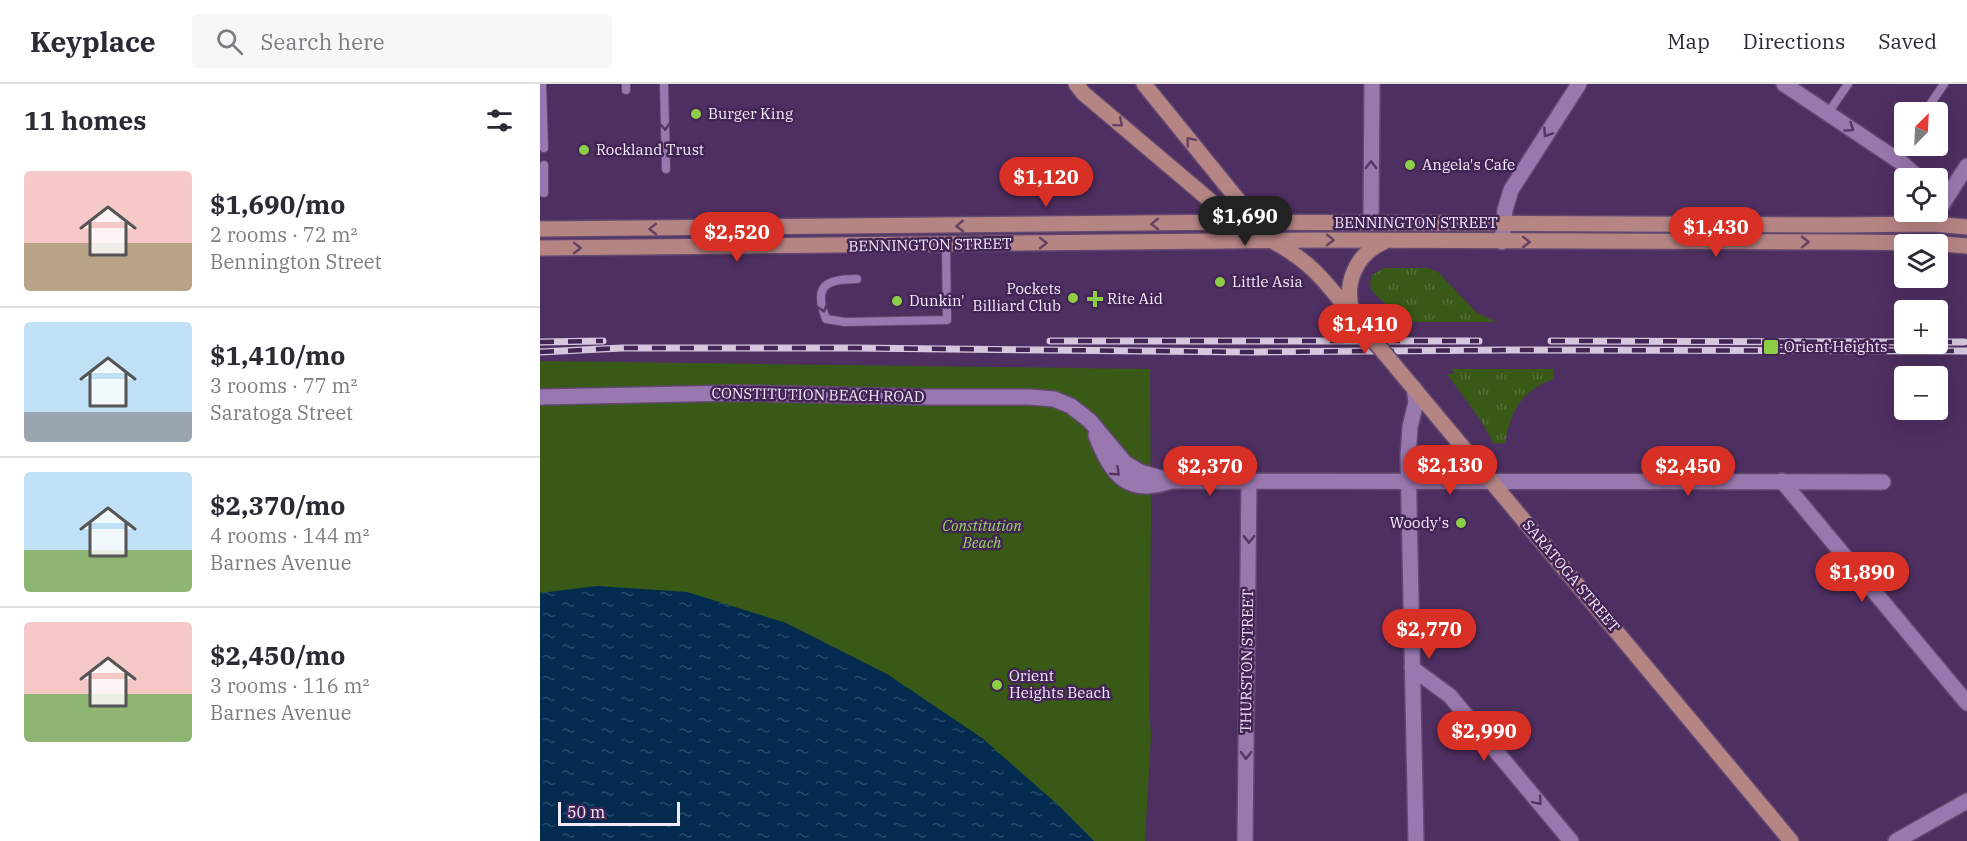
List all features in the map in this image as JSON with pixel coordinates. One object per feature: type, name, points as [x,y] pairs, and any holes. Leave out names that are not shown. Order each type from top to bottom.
[{"type":"main road","name":"SARATOGA STREET","points":[[1076,84],[1083,93],[1174,168],[1234,222],[1295,253],[1312,266],[1791,841]]},
{"type":"main road","name":"SARATOGA STREET","points":[[1144,84],[1271,240]]},
{"type":"main road","name":"BENNINGTON STREET","points":[[540,230],[1234,222],[1629,224],[1894,213]]},
{"type":"main road","name":"BENNINGTON STREET","points":[[1948,217],[1967,227]]},
{"type":"main road","points":[[1629,224],[1629,242]]},
{"type":"main road","points":[[780,227],[780,247]]},
{"type":"main road","points":[[713,247],[714,228]]},
{"type":"main road","points":[[614,229],[614,248]]},
{"type":"main road","name":"BENNINGTON STREET","points":[[540,248],[1271,240],[1894,243]]},
{"type":"main road","points":[[1354,316],[1349,294],[1356,267],[1366,251],[1385,241]]},
{"type":"main road","name":"BENNINGTON STREET","points":[[1948,244],[1967,246]]},
{"type":"street","points":[[1371,223],[1372,84]]},
{"type":"street","points":[[1502,242],[1508,199],[1515,182],[1579,84]]},
{"type":"street","points":[[1784,84],[1896,158],[1908,168]]},
{"type":"street","points":[[1948,194],[1967,166]]},
{"type":"street","points":[[1414,388],[1416,398],[1410,427],[1409,480],[1416,841]]},
{"type":"street","name":"CONSTITUTION BEACH ROAD","points":[[540,397],[736,393],[1054,399],[1071,406],[1090,421],[1125,463],[1140,472],[1171,481],[1883,482]]},
{"type":"street","name":"THURSTON STREET","points":[[1245,841],[1249,480]]},
{"type":"street","points":[[1782,482],[1967,703]]},
{"type":"street","points":[[1412,668],[1450,696],[1571,841]]},
{"type":"street","points":[[1896,841],[1967,801]]},
{"type":"lane","points":[[542,84],[544,148]]},
{"type":"lane","points":[[664,84],[666,169]]},
{"type":"lane","points":[[1828,113],[1848,84]]},
{"type":"lane","points":[[1932,102],[1944,84]]},
{"type":"lane","points":[[544,165],[544,193]]},
{"type":"lane","points":[[859,226],[859,246]]},
{"type":"lane","points":[[857,279],[840,279],[828,283],[821,289],[820,298],[826,319],[844,322],[947,320],[946,245]]},
{"type":"green space","points":[[1384,268],[1428,268],[1438,272],[1477,313],[1497,322],[1411,322],[1408,318],[1400,318],[1371,290],[1372,275]]},
{"type":"green space","name":"Constitution Beach","points":[[540,361],[1150,369],[1149,708],[1151,735],[1145,841],[1094,841],[1057,804],[540,593]]},
{"type":"green space","points":[[1451,369],[1554,369],[1553,379],[1533,390],[1519,403],[1505,443],[1494,444],[1481,421],[1447,374],[1455,374]]},
{"type":"water","points":[[597,586],[687,592],[786,623],[887,674],[982,738],[1057,804],[1094,841],[540,841],[540,593]]},
{"type":"railway","points":[[540,342],[603,341]]},
{"type":"railway","points":[[1050,341],[1479,341]]},
{"type":"railway","points":[[1551,341],[1894,342]]},
{"type":"railway","points":[[1948,342],[1964,342]]},
{"type":"railway","points":[[540,352],[622,348],[1251,352],[1967,351]]},
{"type":"place","name":"Burger King","points":[[696,114]]},
{"type":"place","name":"Rockland Trust","points":[[584,150]]},
{"type":"place","name":"Angela's Cafe","points":[[1410,165]]},
{"type":"place","name":"Little Asia","points":[[1220,282]]},
{"type":"place","name":"Pockets Billiard Club","points":[[1073,298]]},
{"type":"place","name":"Rite Aid","points":[[1095,299]]},
{"type":"place","name":"Dunkin'","points":[[897,301]]},
{"type":"place","name":"Orient Heights","points":[[1771,347]]},
{"type":"place","name":"Woody's","points":[[1461,523]]},
{"type":"place","name":"Orient Heights Beach","points":[[997,685]]}]
